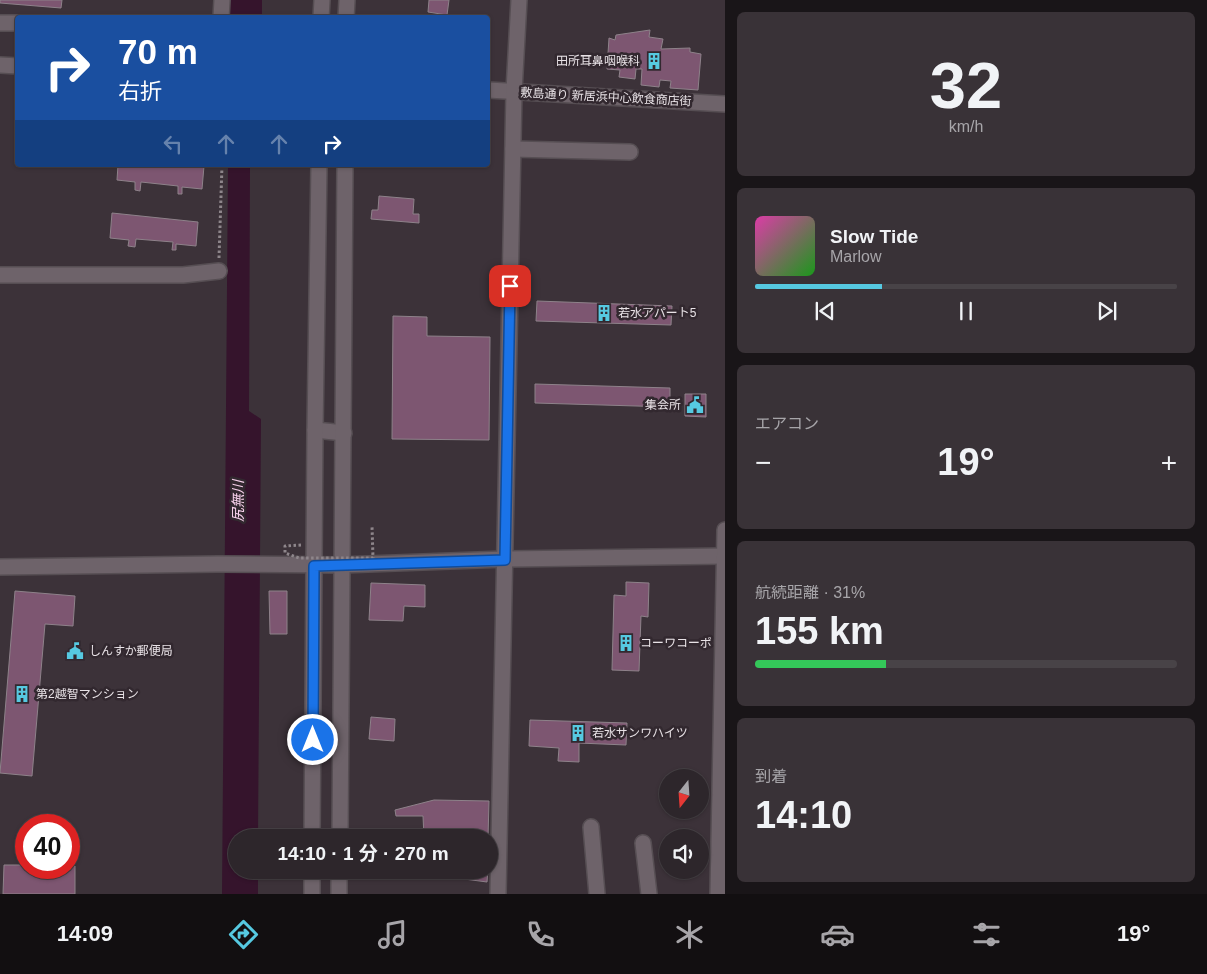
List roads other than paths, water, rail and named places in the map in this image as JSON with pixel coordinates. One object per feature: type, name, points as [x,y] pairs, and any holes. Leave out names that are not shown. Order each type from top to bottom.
[{"type":"street","points":[[221,15],[222,0]]},
{"type":"street","points":[[322,0],[322,15]]},
{"type":"street","points":[[346,15],[347,0]]},
{"type":"street","points":[[498,894],[512,149],[519,0]]},
{"type":"street","points":[[0,23],[15,23]]},
{"type":"street","points":[[0,65],[15,66]]},
{"type":"street","name":"敷島通り 新居浜中心飲食商店街","points":[[490,90],[724,104]]},
{"type":"street","points":[[512,149],[630,152]]},
{"type":"street","points":[[312,829],[319,167]]},
{"type":"street","points":[[340,829],[345,167]]},
{"type":"street","points":[[0,275],[183,275],[219,271]]},
{"type":"street","points":[[315,430],[344,433]]},
{"type":"street","points":[[718,894],[722,776],[724,530]]},
{"type":"street","points":[[0,567],[218,564],[314,566],[724,556]]},
{"type":"street","points":[[590,827],[597,894]]},
{"type":"street","points":[[643,843],[649,894]]},
{"type":"street","points":[[312,879],[312,894]]},
{"type":"street","points":[[339,879],[339,894]]},
{"type":"water","points":[[229,0],[262,0],[262,15],[229,15]]},
{"type":"water","name":"尻無川","points":[[228,167],[250,167],[249,411],[261,419],[258,829],[228,829],[228,879],[258,879],[258,894],[222,894]]},
{"type":"place","name":"田所耳鼻咽喉科","points":[[654,61]]},
{"type":"place","name":"若水アパート5","points":[[604,313]]},
{"type":"place","name":"集会所","points":[[695,405]]},
{"type":"place","name":"コーワコーポ","points":[[626,643]]},
{"type":"place","name":"しんすか郵便局","points":[[75,651]]},
{"type":"place","name":"第2越智マンション","points":[[22,694]]},
{"type":"place","name":"若水サンワハイツ","points":[[578,733]]}]
